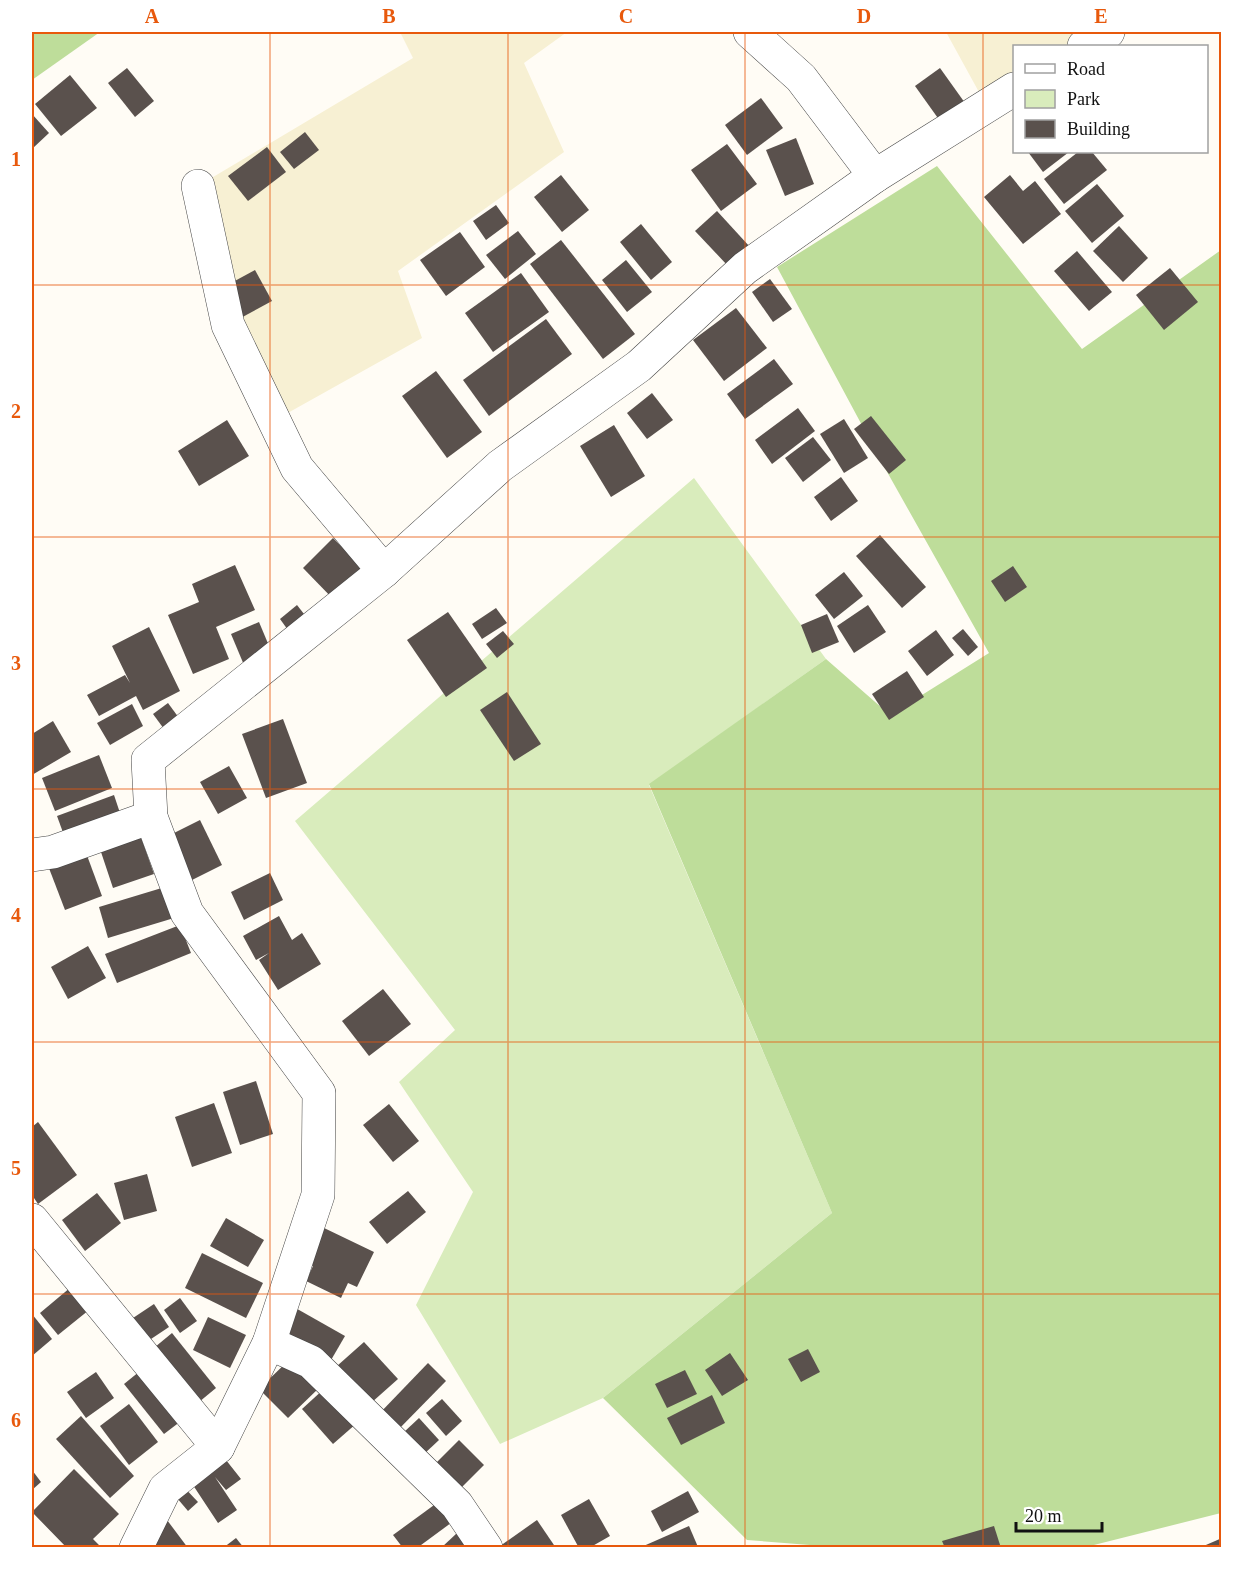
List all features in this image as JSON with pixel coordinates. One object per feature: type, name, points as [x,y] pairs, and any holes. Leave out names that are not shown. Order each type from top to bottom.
[{"type":"street","points":[[750,32],[801,78],[874,176]]},
{"type":"street","points":[[1086,45],[1108,32]]},
{"type":"street","points":[[136,1548],[165,1489],[218,1447],[269,1343],[318,1195],[319,1093],[187,913],[151,818],[148,760],[384,571],[500,466],[639,366],[745,268],[874,176],[1013,90]]},
{"type":"street","points":[[198,186],[228,325],[297,468],[384,571]]},
{"type":"street","points":[[32,855],[53,852],[151,818]]},
{"type":"street","points":[[32,1220],[218,1447]]},
{"type":"street","points":[[269,1343],[310,1362],[457,1505],[486,1548]]},
{"type":"shaded area","points":[[400,32],[567,32],[524,63],[564,152],[398,271],[422,338],[277,419],[198,186],[413,58]]},
{"type":"shaded area","points":[[946,32],[1130,32],[1107,45],[1013,45],[1013,101],[991,114]]},
{"type":"green space","points":[[32,32],[100,32],[32,80]]},
{"type":"green space","points":[[937,166],[1082,349],[1221,250],[1221,1513],[1086,1547],[848,1548],[747,1540],[603,1398],[832,1213],[649,784],[826,659],[890,715],[989,653],[886,470],[777,267]]},
{"type":"green space","points":[[694,478],[826,659],[649,785],[832,1213],[603,1398],[500,1444],[416,1305],[473,1192],[399,1082],[455,1030],[295,821]]},
{"type":"building","points":[[127,68],[154,101],[135,117],[108,83]]},
{"type":"building","points":[[940,68],[965,103],[940,121],[915,86]]},
{"type":"building","points":[[70,75],[97,108],[61,136],[35,104]]},
{"type":"building","points":[[761,98],[783,128],[747,155],[725,125]]},
{"type":"building","points":[[32,114],[49,133],[32,149]]},
{"type":"building","points":[[305,132],[319,150],[294,169],[280,152]]},
{"type":"building","points":[[796,138],[814,184],[785,196],[766,150]]},
{"type":"building","points":[[727,144],[757,184],[721,211],[691,170]]},
{"type":"building","points":[[267,147],[286,172],[248,201],[228,176]]},
{"type":"building","points":[[1029,153],[1068,153],[1043,172]]},
{"type":"building","points":[[1077,153],[1093,153],[1107,170],[1064,204],[1044,179]]},
{"type":"building","points":[[561,175],[589,210],[562,232],[534,197]]},
{"type":"building","points":[[1010,175],[1023,191],[1035,181],[1061,214],[1023,244],[984,197]]},
{"type":"building","points":[[1097,184],[1124,216],[1092,243],[1065,211]]},
{"type":"building","points":[[496,205],[509,223],[486,240],[473,221]]},
{"type":"building","points":[[717,211],[750,247],[729,267],[695,231]]},
{"type":"building","points":[[641,224],[672,262],[651,280],[620,242]]},
{"type":"building","points":[[1119,226],[1148,258],[1123,282],[1093,251]]},
{"type":"building","points":[[518,231],[536,254],[505,279],[486,255]]},
{"type":"building","points":[[460,232],[485,267],[446,296],[420,260]]},
{"type":"building","points":[[561,240],[635,334],[603,359],[530,264]]},
{"type":"building","points":[[1077,251],[1112,292],[1089,311],[1054,271]]},
{"type":"building","points":[[626,260],[652,292],[627,312],[602,280]]},
{"type":"building","points":[[1170,268],[1198,302],[1164,330],[1136,295]]},
{"type":"building","points":[[255,270],[272,301],[237,320],[220,289]]},
{"type":"building","points":[[521,273],[549,312],[493,352],[465,313]]},
{"type":"building","points":[[770,279],[792,309],[773,322],[752,292]]},
{"type":"building","points":[[736,308],[767,348],[724,381],[693,340]]},
{"type":"building","points":[[546,319],[572,354],[489,416],[463,380]]},
{"type":"building","points":[[774,359],[793,384],[745,419],[727,394]]},
{"type":"building","points":[[436,371],[482,432],[447,458],[402,396]]},
{"type":"building","points":[[652,393],[673,420],[647,439],[627,413]]},
{"type":"building","points":[[798,408],[815,431],[772,464],[755,440]]},
{"type":"building","points":[[871,416],[906,460],[889,474],[854,429]]},
{"type":"building","points":[[844,419],[868,458],[844,473],[820,434]]},
{"type":"building","points":[[227,420],[249,456],[199,486],[178,451]]},
{"type":"building","points":[[614,425],[645,476],[611,497],[580,446]]},
{"type":"building","points":[[813,437],[831,460],[803,482],[785,458]]},
{"type":"building","points":[[841,477],[858,501],[831,521],[814,497]]},
{"type":"building","points":[[880,535],[926,587],[902,608],[856,556]]},
{"type":"building","points":[[333,538],[366,571],[336,602],[303,568]]},
{"type":"building","points":[[235,565],[255,610],[216,627],[229,659],[193,674],[168,615],[199,602],[192,584]]},
{"type":"building","points":[[1013,566],[1027,587],[1005,602],[991,581]]},
{"type":"building","points":[[844,572],[863,596],[834,619],[815,595]]},
{"type":"building","points":[[297,605],[311,623],[293,637],[280,619]]},
{"type":"building","points":[[868,605],[886,632],[854,653],[837,626]]},
{"type":"building","points":[[496,608],[507,623],[482,639],[472,624]]},
{"type":"building","points":[[448,612],[487,668],[446,697],[407,640]]},
{"type":"building","points":[[827,614],[839,642],[812,653],[801,625]]},
{"type":"building","points":[[259,622],[272,653],[244,665],[231,634]]},
{"type":"building","points":[[149,627],[180,691],[143,710],[136,696],[99,716],[87,695],[125,675],[130,683],[112,646]]},
{"type":"building","points":[[963,629],[978,647],[968,656],[952,638]]},
{"type":"building","points":[[936,630],[954,655],[927,676],[908,651]]},
{"type":"building","points":[[503,631],[514,644],[497,658],[486,644]]},
{"type":"building","points":[[907,671],[924,697],[889,720],[872,694]]},
{"type":"building","points":[[507,692],[541,744],[514,761],[480,710]]},
{"type":"building","points":[[168,703],[179,718],[164,729],[153,714]]},
{"type":"building","points":[[132,704],[143,726],[110,745],[97,723]]},
{"type":"building","points":[[283,719],[307,783],[266,798],[242,734]]},
{"type":"building","points":[[53,721],[71,752],[32,775],[32,734]]},
{"type":"building","points":[[99,755],[112,788],[55,811],[42,778]]},
{"type":"building","points":[[229,766],[247,798],[218,814],[200,782]]},
{"type":"building","points":[[114,795],[121,816],[65,838],[57,816]]},
{"type":"building","points":[[200,820],[222,865],[192,880],[170,835]]},
{"type":"building","points":[[137,826],[154,874],[113,888],[97,840]]},
{"type":"building","points":[[85,850],[102,896],[65,910],[47,863]]},
{"type":"building","points":[[270,873],[283,900],[244,920],[231,892]]},
{"type":"building","points":[[165,887],[174,918],[108,938],[99,907]]},
{"type":"building","points":[[279,916],[292,940],[302,933],[321,964],[278,990],[259,960],[269,953],[256,960],[243,936]]},
{"type":"building","points":[[180,925],[191,953],[117,983],[105,954]]},
{"type":"building","points":[[88,946],[106,978],[68,999],[51,967]]},
{"type":"building","points":[[383,989],[411,1024],[369,1056],[342,1021]]},
{"type":"building","points":[[256,1081],[273,1134],[240,1145],[223,1092]]},
{"type":"building","points":[[214,1103],[232,1153],[192,1167],[175,1117]]},
{"type":"building","points":[[389,1104],[419,1141],[393,1162],[363,1125]]},
{"type":"building","points":[[38,1122],[77,1175],[38,1204],[32,1195],[32,1127]]},
{"type":"building","points":[[147,1174],[157,1211],[124,1220],[114,1183]]},
{"type":"building","points":[[408,1191],[426,1212],[387,1244],[369,1222]]},
{"type":"building","points":[[97,1193],[121,1223],[85,1251],[62,1220]]},
{"type":"building","points":[[226,1218],[264,1240],[248,1267],[210,1246]]},
{"type":"building","points":[[322,1227],[374,1252],[357,1287],[348,1283],[341,1298],[306,1281],[313,1266],[305,1262]]},
{"type":"building","points":[[202,1253],[263,1283],[246,1318],[185,1288]]},
{"type":"building","points":[[71,1287],[89,1310],[58,1335],[40,1313]]},
{"type":"building","points":[[180,1298],[197,1321],[180,1333],[164,1310]]},
{"type":"building","points":[[154,1304],[169,1327],[148,1341],[133,1318]]},
{"type":"building","points":[[292,1306],[345,1336],[327,1367],[275,1337]]},
{"type":"building","points":[[32,1314],[52,1339],[32,1356]]},
{"type":"building","points":[[208,1317],[246,1335],[230,1368],[193,1350]]},
{"type":"building","points":[[172,1333],[216,1388],[193,1407],[149,1352]]},
{"type":"building","points":[[364,1342],[398,1379],[362,1411],[328,1374]]},
{"type":"building","points":[[808,1349],[820,1372],[801,1382],[788,1359]]},
{"type":"building","points":[[730,1353],[748,1380],[722,1396],[705,1370]]},
{"type":"building","points":[[291,1358],[320,1387],[288,1418],[259,1389]]},
{"type":"building","points":[[428,1363],[446,1381],[395,1433],[377,1416]]},
{"type":"building","points":[[145,1367],[185,1418],[164,1434],[124,1384]]},
{"type":"building","points":[[685,1370],[697,1394],[667,1408],[655,1384]]},
{"type":"building","points":[[96,1372],[114,1398],[86,1418],[67,1392]]},
{"type":"building","points":[[325,1388],[357,1423],[333,1444],[302,1409]]},
{"type":"building","points":[[712,1395],[725,1423],[681,1445],[667,1418]]},
{"type":"building","points":[[442,1399],[462,1421],[446,1436],[426,1413]]},
{"type":"building","points":[[129,1404],[158,1442],[129,1465],[100,1426]]},
{"type":"building","points":[[81,1416],[134,1476],[110,1498],[56,1439]]},
{"type":"building","points":[[419,1418],[439,1440],[423,1455],[403,1433]]},
{"type":"building","points":[[459,1440],[484,1465],[455,1494],[430,1469]]},
{"type":"building","points":[[226,1460],[241,1479],[226,1490],[215,1477],[237,1510],[218,1523],[187,1476]]},
{"type":"building","points":[[74,1469],[119,1514],[93,1539],[102,1548],[67,1548],[32,1512]]},
{"type":"building","points":[[32,1470],[41,1482],[32,1490]]},
{"type":"building","points":[[180,1483],[198,1502],[188,1511],[171,1491]]},
{"type":"building","points":[[688,1491],[699,1512],[662,1532],[651,1511]]},
{"type":"building","points":[[589,1499],[610,1536],[589,1548],[579,1548],[561,1515]]},
{"type":"building","points":[[441,1500],[455,1520],[417,1548],[403,1548],[393,1535]]},
{"type":"building","points":[[167,1520],[188,1548],[151,1548]]},
{"type":"building","points":[[537,1520],[556,1548],[501,1548],[500,1546]]},
{"type":"building","points":[[689,1526],[698,1547],[696,1548],[639,1548]]},
{"type":"building","points":[[994,1526],[1001,1548],[945,1548],[942,1541]]},
{"type":"building","points":[[457,1533],[469,1548],[441,1548]]},
{"type":"building","points":[[236,1538],[244,1548],[223,1548]]},
{"type":"building","points":[[1222,1538],[1222,1548],[1199,1548]]}]
